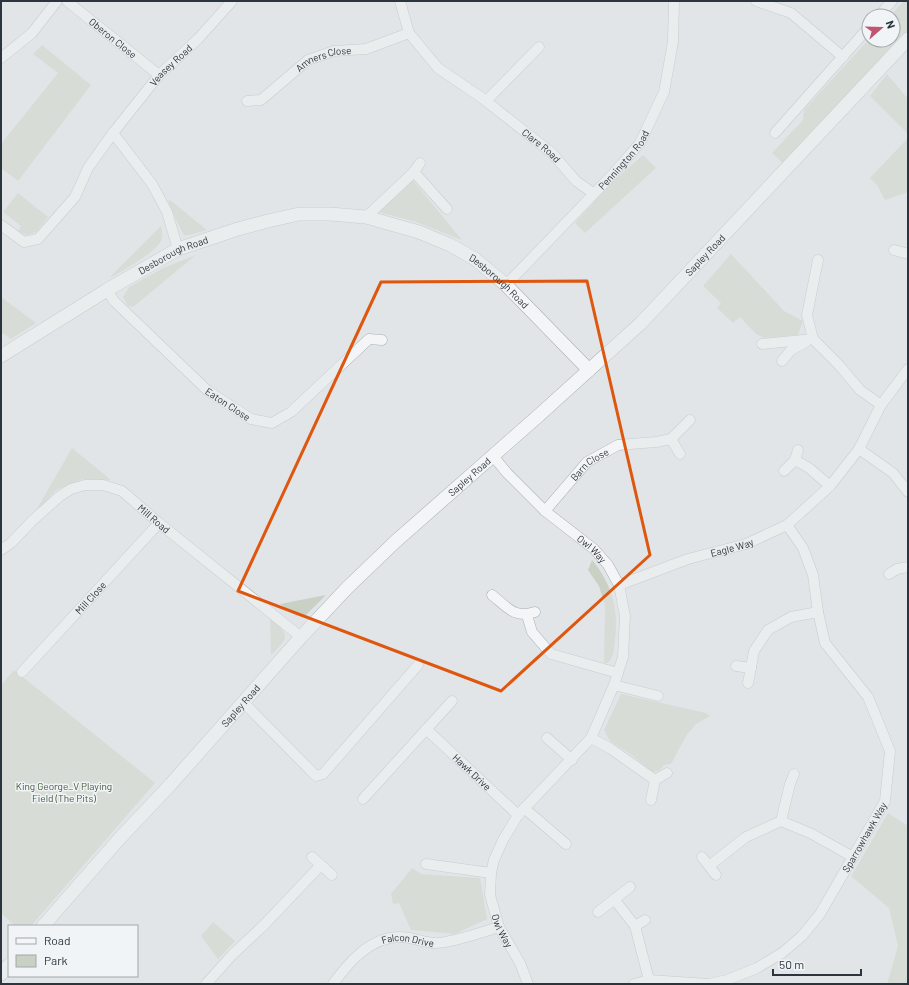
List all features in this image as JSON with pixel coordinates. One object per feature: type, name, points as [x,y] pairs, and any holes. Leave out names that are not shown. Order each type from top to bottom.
[{"type":"street","points":[[1,58],[32,33],[57,1]]},
{"type":"street","name":"Oberon Close","points":[[67,1],[160,75]]},
{"type":"street","name":"Veasey Road","points":[[1,225],[24,242],[38,239],[75,197],[88,168],[113,133],[160,75],[198,39],[232,1]]},
{"type":"street","name":"Clare Road","points":[[400,1],[409,33],[438,68],[486,101],[552,153],[576,181],[593,193]]},
{"type":"street","name":"Pennington Road","points":[[506,285],[612,175],[640,143],[664,92],[673,42],[674,1]]},
{"type":"street","points":[[756,1],[791,13],[843,57]]},
{"type":"street","name":"Amners Close","points":[[247,101],[261,100],[308,60],[334,51],[366,49],[409,33]]},
{"type":"street","points":[[775,133],[861,36]]},
{"type":"street","name":"Sapley Road","points":[[44,925],[120,838],[171,784],[243,702],[347,588],[396,541],[493,456],[641,322],[908,38]]},
{"type":"street","points":[[486,101],[539,47]]},
{"type":"street","points":[[113,133],[152,184],[167,212],[178,249]]},
{"type":"street","points":[[366,218],[414,172],[420,163]]},
{"type":"street","points":[[414,172],[447,209]]},
{"type":"street","name":"Desborough Road","points":[[1,356],[107,290],[178,249],[238,229],[299,214],[330,214],[366,218],[419,232],[450,245],[475,259],[506,285],[589,370]]},
{"type":"street","points":[[894,250],[908,254]]},
{"type":"street","points":[[818,260],[807,315],[813,339],[860,390],[881,405]]},
{"type":"street","name":"Eaton Close","points":[[107,290],[114,301],[208,391],[251,419],[272,423],[291,412],[369,339],[382,340]]},
{"type":"street","points":[[762,344],[813,339]]},
{"type":"street","points":[[782,361],[791,350],[813,339]]},
{"type":"street","name":"Eagle Way","points":[[619,585],[688,559],[746,544],[787,525],[830,486],[859,449],[881,405],[908,369]]},
{"type":"street","points":[[680,454],[671,439],[690,420]]},
{"type":"street","name":"Barn Close","points":[[545,511],[587,462],[618,445],[656,442],[671,439]]},
{"type":"street","points":[[859,449],[893,473],[908,492]]},
{"type":"street","points":[[784,471],[795,460],[798,450]]},
{"type":"street","name":"Owl Way","points":[[493,456],[507,473],[545,511],[594,549],[608,566],[619,585],[625,616],[623,657],[614,686],[591,738],[572,760],[521,811],[503,840],[494,860],[491,873],[490,895],[499,927],[520,963],[528,984]]},
{"type":"street","points":[[795,460],[809,468],[830,486]]},
{"type":"street","name":"Mill Road","points":[[1,550],[11,543],[32,521],[60,496],[71,489],[85,485],[103,484],[122,491],[302,637]]},
{"type":"street","name":"Mill Close","points":[[22,672],[160,523]]},
{"type":"street","name":"Sparrowhawk Way","points":[[634,984],[649,980],[709,984],[728,982],[757,968],[782,953],[802,936],[820,914],[885,801],[890,751],[868,697],[826,643],[818,612],[813,575],[803,548],[787,525]]},
{"type":"street","points":[[889,574],[908,567]]},
{"type":"street","points":[[492,596],[514,613],[531,614],[532,632],[551,654],[618,673]]},
{"type":"street","points":[[748,683],[754,651],[768,630],[791,617],[818,612]]},
{"type":"street","points":[[243,702],[316,776],[323,774],[418,665]]},
{"type":"street","points":[[736,666],[751,668]]},
{"type":"street","points":[[614,686],[658,696]]},
{"type":"street","points":[[363,799],[452,701]]},
{"type":"street","name":"Hawk Drive","points":[[426,729],[521,811]]},
{"type":"street","points":[[547,738],[572,760]]},
{"type":"street","points":[[591,738],[611,749],[655,780]]},
{"type":"street","points":[[651,800],[655,780],[667,773]]},
{"type":"street","points":[[781,821],[785,782],[794,774]]},
{"type":"street","points":[[521,811],[566,844]]},
{"type":"street","points":[[709,866],[746,838],[781,821],[812,834],[853,857]]},
{"type":"street","points":[[312,857],[332,876]]},
{"type":"street","points":[[702,857],[716,874]]},
{"type":"street","points":[[426,864],[491,873]]},
{"type":"street","points":[[206,984],[232,955],[264,925],[320,866]]},
{"type":"street","points":[[598,912],[630,887]]},
{"type":"street","points":[[614,899],[635,926],[649,980]]},
{"type":"street","points":[[635,926],[645,920]]},
{"type":"street","name":"Falcon Drive","points":[[333,984],[345,967],[376,942],[400,937],[416,938],[436,943],[447,942],[499,927]]},
{"type":"street","points":[[1,974],[8,966]]},
{"type":"highlighted area","points":[[587,281],[650,555],[501,691],[238,591],[381,282]]},
{"type":"green space","points":[[904,1],[908,1],[908,30],[901,38],[901,8],[897,8]]},
{"type":"green space","points":[[42,45],[91,85],[18,181],[1,168],[1,144],[58,73],[33,54]]},
{"type":"green space","points":[[861,48],[892,48],[783,163],[772,153],[803,120],[804,110]]},
{"type":"green space","points":[[887,74],[908,99],[908,134],[870,96]]},
{"type":"green space","points":[[908,138],[908,192],[885,200],[877,185],[870,178]]},
{"type":"green space","points":[[643,155],[656,168],[585,233],[575,223],[613,181]]},
{"type":"green space","points":[[411,178],[462,240],[416,222],[379,212]]},
{"type":"green space","points":[[18,193],[48,217],[36,232],[27,235],[18,231],[21,226],[3,212]]},
{"type":"green space","points":[[170,200],[207,230],[184,235],[168,201]]},
{"type":"green space","points":[[161,226],[162,238],[158,246],[137,262],[109,278]]},
{"type":"green space","points":[[731,254],[784,311],[803,321],[798,335],[764,338],[756,334],[740,317],[733,323],[717,308],[721,303],[703,286]]},
{"type":"green space","points":[[196,255],[133,307],[128,306],[123,297],[129,287],[163,268]]},
{"type":"green space","points":[[1,297],[36,323],[11,339],[1,332]]},
{"type":"green space","points":[[72,448],[111,480],[83,479],[56,490],[31,519]]},
{"type":"green space","points":[[592,560],[605,578],[615,608],[616,629],[613,655],[608,663],[604,663],[605,606],[599,586],[588,570]]},
{"type":"green space","points":[[326,595],[304,617],[296,616],[280,604]]},
{"type":"green space","points":[[270,618],[282,629],[285,636],[284,640],[271,655]]},
{"type":"green space","name":"King George_V Playing Field (The Pits)","points":[[14,670],[155,783],[32,925],[14,925],[1,913],[1,685]]},
{"type":"green space","points":[[621,694],[706,713],[710,716],[696,724],[686,736],[671,764],[664,765],[659,771],[652,772],[633,756],[610,741],[604,730]]},
{"type":"green space","points":[[888,813],[908,826],[908,984],[887,984],[898,946],[889,908],[851,876]]},
{"type":"green space","points":[[412,868],[421,874],[480,878],[487,919],[455,934],[411,930],[399,903],[393,904],[391,894]]},
{"type":"green space","points":[[213,922],[235,941],[218,959],[201,936]]}]
